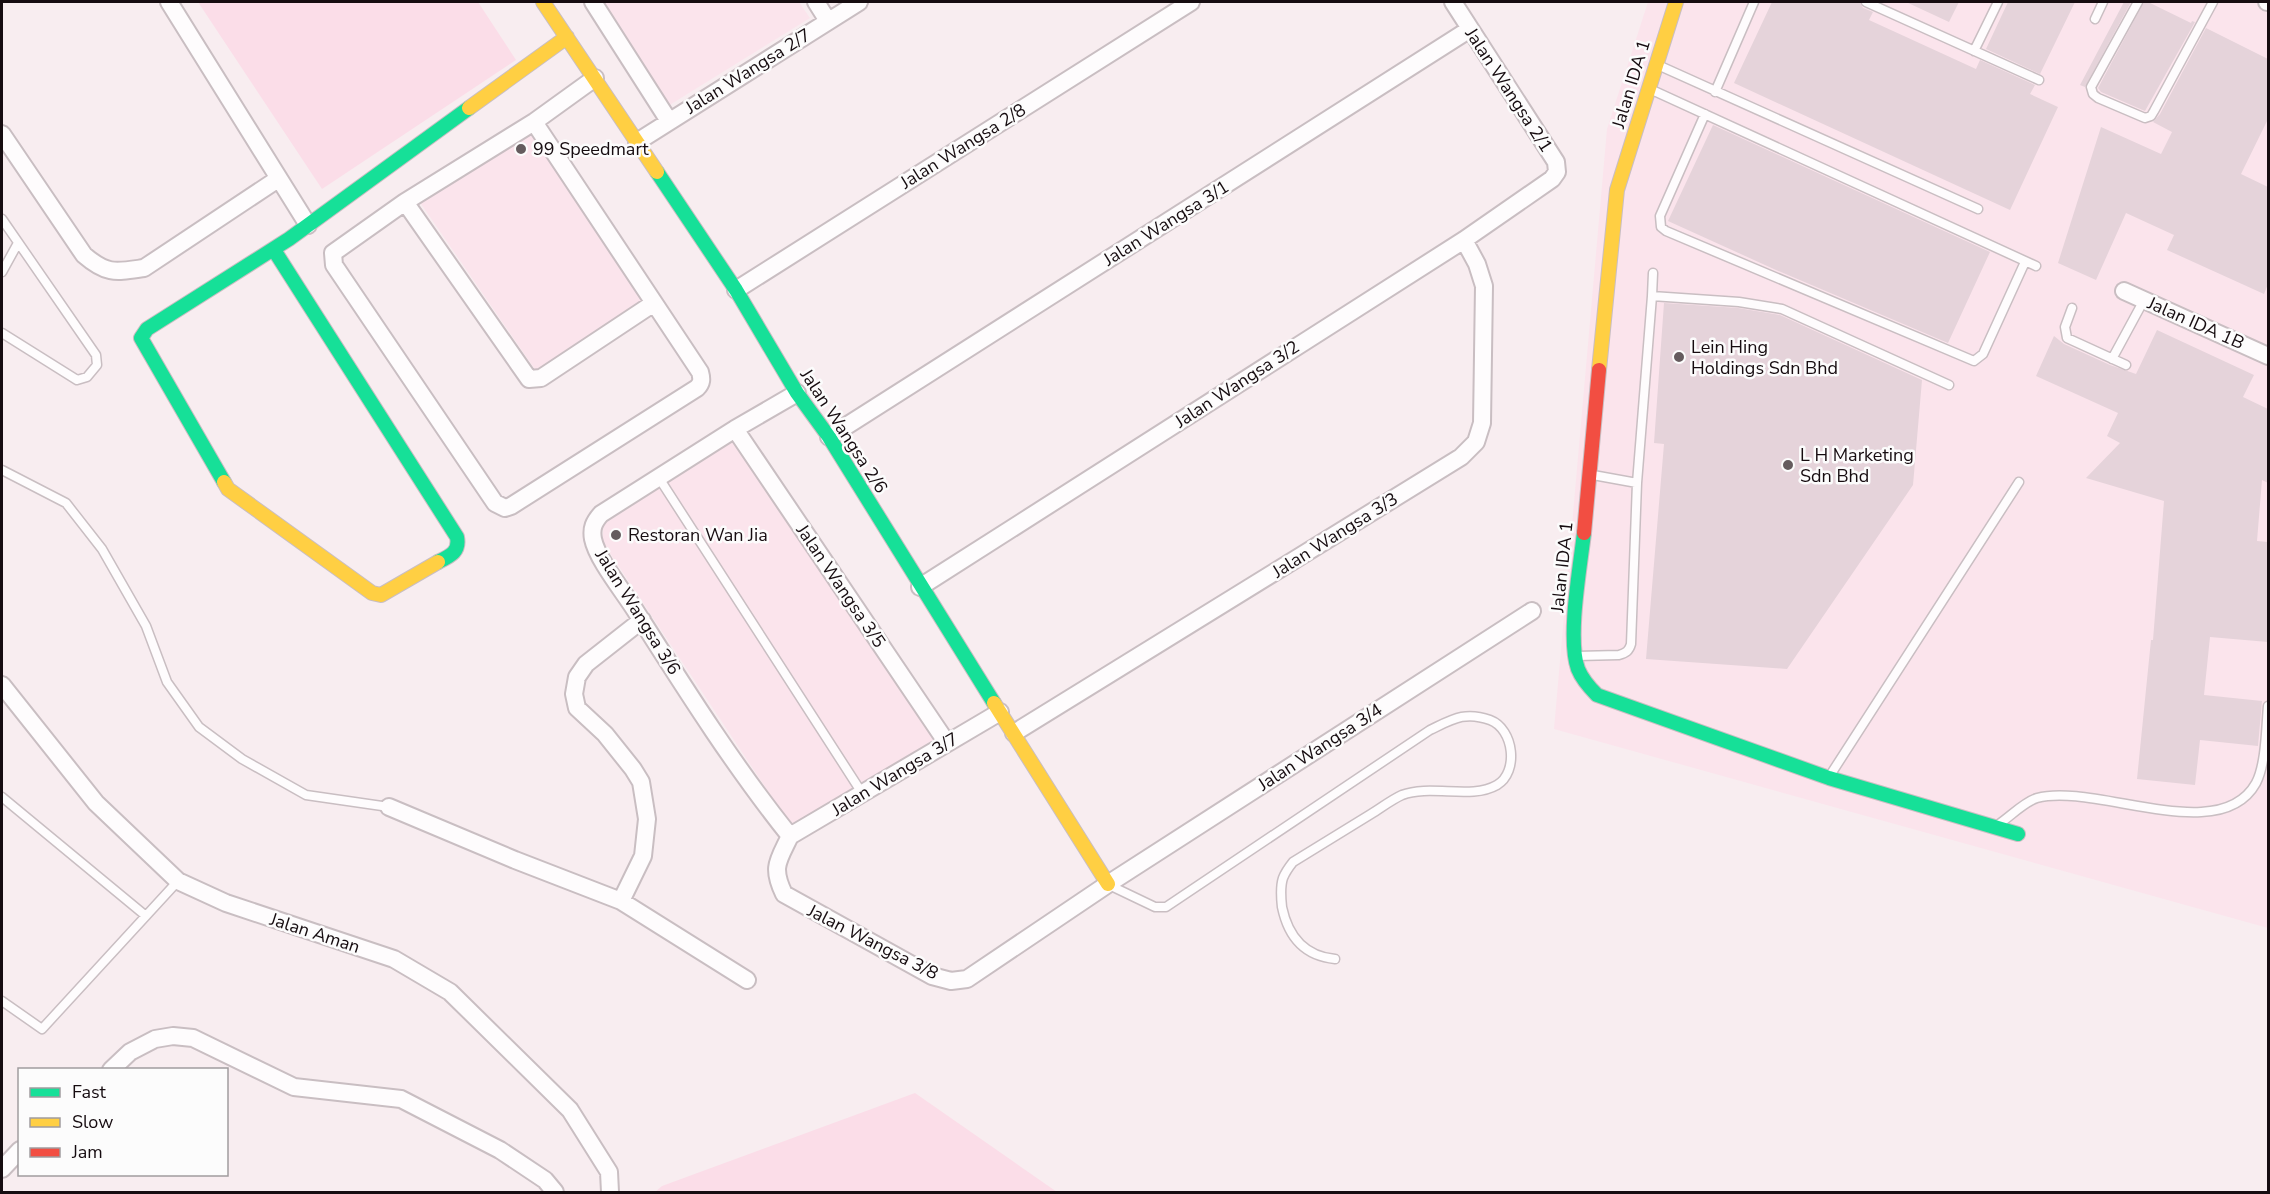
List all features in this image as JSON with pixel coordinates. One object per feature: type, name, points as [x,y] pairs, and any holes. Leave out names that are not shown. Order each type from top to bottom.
[{"type":"street","points":[[169,2],[308,225]]},
{"type":"street","name":"Jalan Wangsa 2/6","points":[[543,2],[736,290],[797,393],[829,437],[920,587],[1108,884]]},
{"type":"street","points":[[593,2],[669,121]]},
{"type":"street","points":[[816,2],[828,21]]},
{"type":"street","name":"Jalan Wangsa 2/7","points":[[637,141],[859,2]]},
{"type":"street","name":"Jalan Wangsa 2/8","points":[[736,290],[1191,2]]},
{"type":"street","name":"Jalan Wangsa 2/1","points":[[1453,2],[1556,162],[1557,172],[1552,179]]},
{"type":"street","name":"Jalan IDA 1","points":[[1676,2],[1617,190],[1574,631],[1573,656],[1577,670],[1586,686],[1597,695],[1828,778],[2018,834]]},
{"type":"street","name":"Jalan Wangsa 3/1","points":[[829,437],[1470,29]]},
{"type":"street","points":[[274,250],[459,543],[453,554],[381,595],[372,593],[228,489],[141,338],[147,329],[274,250],[567,37]]},
{"type":"street","points":[[534,122],[700,372],[701,384],[511,506],[500,507],[495,503],[332,259],[333,253],[405,202],[534,122],[595,78]]},
{"type":"street","points":[[2,134],[84,255],[99,268],[118,272],[144,268],[278,179]]},
{"type":"street","name":"Jalan Wangsa 3/2","points":[[920,587],[1464,240],[1552,179]]},
{"type":"street","points":[[405,202],[529,379],[541,378],[654,303]]},
{"type":"street","name":"Jalan Wangsa 3/3","points":[[1014,733],[1461,457],[1476,442],[1482,423],[1484,286],[1477,264],[1464,240]]},
{"type":"street","name":"Jalan IDA 1B","points":[[2124,291],[2268,356]]},
{"type":"street","name":"Jalan Wangsa 3/6","points":[[790,836],[756,793],[642,620],[597,550],[592,530],[601,514],[735,429],[797,393]]},
{"type":"street","name":"Jalan Wangsa 3/5","points":[[735,429],[947,743]]},
{"type":"street","name":"Jalan Wangsa 3/4","points":[[1108,884],[1532,611]]},
{"type":"street","points":[[621,901],[644,856],[647,819],[641,782],[605,734],[577,708],[574,694],[577,677],[586,664],[642,620]]},
{"type":"street","name":"Jalan Aman","points":[[2,685],[96,803],[178,880],[226,903],[394,959],[450,992],[570,1110],[609,1172],[610,1192]]},
{"type":"street","name":"Jalan Wangsa 3/7","points":[[790,836],[1000,712]]},
{"type":"street","points":[[389,807],[515,860],[621,901],[747,980]]},
{"type":"street","name":"Jalan Wangsa 3/8","points":[[790,836],[777,862],[776,877],[784,894],[916,969],[951,981],[967,979],[1108,884]]},
{"type":"street","points":[[113,1068],[130,1052],[155,1039],[173,1036],[193,1038],[294,1087],[401,1099],[500,1150],[545,1179],[555,1192]]},
{"type":"street","points":[[2,1169],[18,1152]]},
{"type":"lane","points":[[1714,92],[1754,2]]},
{"type":"lane","points":[[1866,2],[2039,80]]},
{"type":"lane","points":[[1974,51],[1998,2]]},
{"type":"lane","points":[[2095,19],[2103,2]]},
{"type":"lane","points":[[2138,2],[2092,81],[2091,87],[2093,94],[2098,98],[2145,117],[2151,116],[2154,111],[2212,4],[2201,2]]},
{"type":"lane","points":[[1656,64],[1714,92],[1978,208]]},
{"type":"lane","points":[[1649,88],[2036,266]]},
{"type":"lane","points":[[1705,114],[1660,216],[1661,227],[1666,231],[1974,361],[1980,359],[1983,354],[2025,262]]},
{"type":"lane","points":[[2,219],[96,355],[97,365],[82,380],[72,379],[2,333]]},
{"type":"lane","points":[[2,272],[18,243]]},
{"type":"lane","points":[[1573,656],[1625,654],[1631,644],[1636,483],[1653,273]]},
{"type":"lane","points":[[1652,296],[1739,302],[1782,309],[1949,386]]},
{"type":"lane","points":[[2112,359],[2144,300]]},
{"type":"lane","points":[[2072,308],[2066,327],[2067,338],[2126,365]]},
{"type":"lane","points":[[2,470],[66,503],[102,549],[146,626],[168,682],[200,727],[242,759],[306,795],[389,807]]},
{"type":"lane","points":[[1589,474],[1636,483]]},
{"type":"lane","points":[[659,478],[862,793]]},
{"type":"lane","points":[[1828,778],[2019,482]]},
{"type":"lane","points":[[1994,827],[2037,798],[2065,796],[2132,803],[2186,813],[2217,810],[2234,804],[2247,795],[2256,783],[2261,767],[2268,706]]},
{"type":"lane","points":[[1108,884],[1155,907],[1166,907],[1430,730],[1459,716],[1479,716],[1496,723],[1507,737],[1511,754],[1509,771],[1498,785],[1480,791],[1432,790],[1402,795],[1293,862],[1283,878],[1281,896],[1289,930],[1297,943],[1309,952],[1335,959]]},
{"type":"lane","points":[[2,797],[146,916]]},
{"type":"lane","points":[[2,1001],[42,1029],[178,880]]},
{"type":"shaded area","points":[[198,2],[478,2],[516,60],[322,189]]},
{"type":"shaded area","points":[[602,2],[799,2],[810,18],[668,106]]},
{"type":"shaded area","points":[[1648,2],[2268,2],[2268,928],[1554,729],[1607,129]]},
{"type":"shaded area","points":[[530,132],[643,299],[536,371],[419,201]]},
{"type":"shaded area","points":[[733,440],[937,741],[791,826],[602,541],[604,524]]},
{"type":"shaded area","points":[[915,1093],[1057,1192],[655,1192],[662,1186]]},
{"type":"building","points":[[1772,2],[1860,2],[1863,8],[1873,12],[1869,20],[1976,69],[1980,60],[2035,85],[2030,94],[2058,107],[2010,210],[1734,83]]},
{"type":"building","points":[[1906,2],[1959,2],[1949,22]]},
{"type":"building","points":[[2008,2],[2075,2],[2040,74],[1986,49]]},
{"type":"building","points":[[2124,2],[2131,2],[2085,87],[2080,85]]},
{"type":"building","points":[[2144,2],[2191,23],[2195,22],[2145,111],[2101,92],[2098,88]]},
{"type":"building","points":[[2206,28],[2268,59],[2268,119],[2241,174],[2268,187],[2268,284],[2264,294],[2167,250],[2174,235],[2126,213],[2096,280],[2058,263],[2101,127],[2161,154],[2172,132],[2153,122],[2160,114]]},
{"type":"building","points":[[1713,125],[1990,252],[1948,343],[1668,221]]},
{"type":"building","name":"L H Marketing Sdn Bhd","points":[[1664,303],[1738,308],[1780,315],[1922,380],[1913,485],[1787,669],[1646,659],[1664,444],[1654,443]]},
{"type":"building","points":[[2157,330],[2254,375],[2243,397],[2268,409],[2268,483],[2262,480],[2257,541],[2268,542],[2268,642],[2210,637],[2204,695],[2262,701],[2258,746],[2200,740],[2195,785],[2137,779],[2151,640],[2153,640],[2164,501],[2086,478],[2120,443],[2107,436],[2118,413],[2036,376],[2054,336],[2064,344],[2136,374]]},
{"type":"traffic: fast","points":[[224,482],[141,338],[147,329],[289,239],[469,108]]},
{"type":"traffic: fast","points":[[657,172],[736,290],[797,393],[829,437],[994,703]]},
{"type":"traffic: fast","points":[[274,250],[457,537],[455,550],[438,562]]},
{"type":"traffic: fast","points":[[1584,533],[1575,602],[1575,656],[1578,669],[1597,695],[1829,778],[2018,834]]},
{"type":"traffic: slow","points":[[543,2],[657,172]]},
{"type":"traffic: slow","points":[[1599,370],[1617,190],[1676,2]]},
{"type":"traffic: slow","points":[[469,108],[567,37]]},
{"type":"traffic: slow","points":[[224,482],[228,489],[372,593],[381,595],[438,562]]},
{"type":"traffic: slow","points":[[994,703],[1108,884]]},
{"type":"traffic: jam","points":[[1584,533],[1599,370]]},
{"type":"place","name":"99 Speedmart","points":[[521,149]]},
{"type":"place","name":"Lein Hing Holdings Sdn Bhd","points":[[1679,357]]},
{"type":"place","name":"L H Marketing Sdn Bhd","points":[[1788,465]]},
{"type":"place","name":"Restoran Wan Jia","points":[[616,535]]}]
